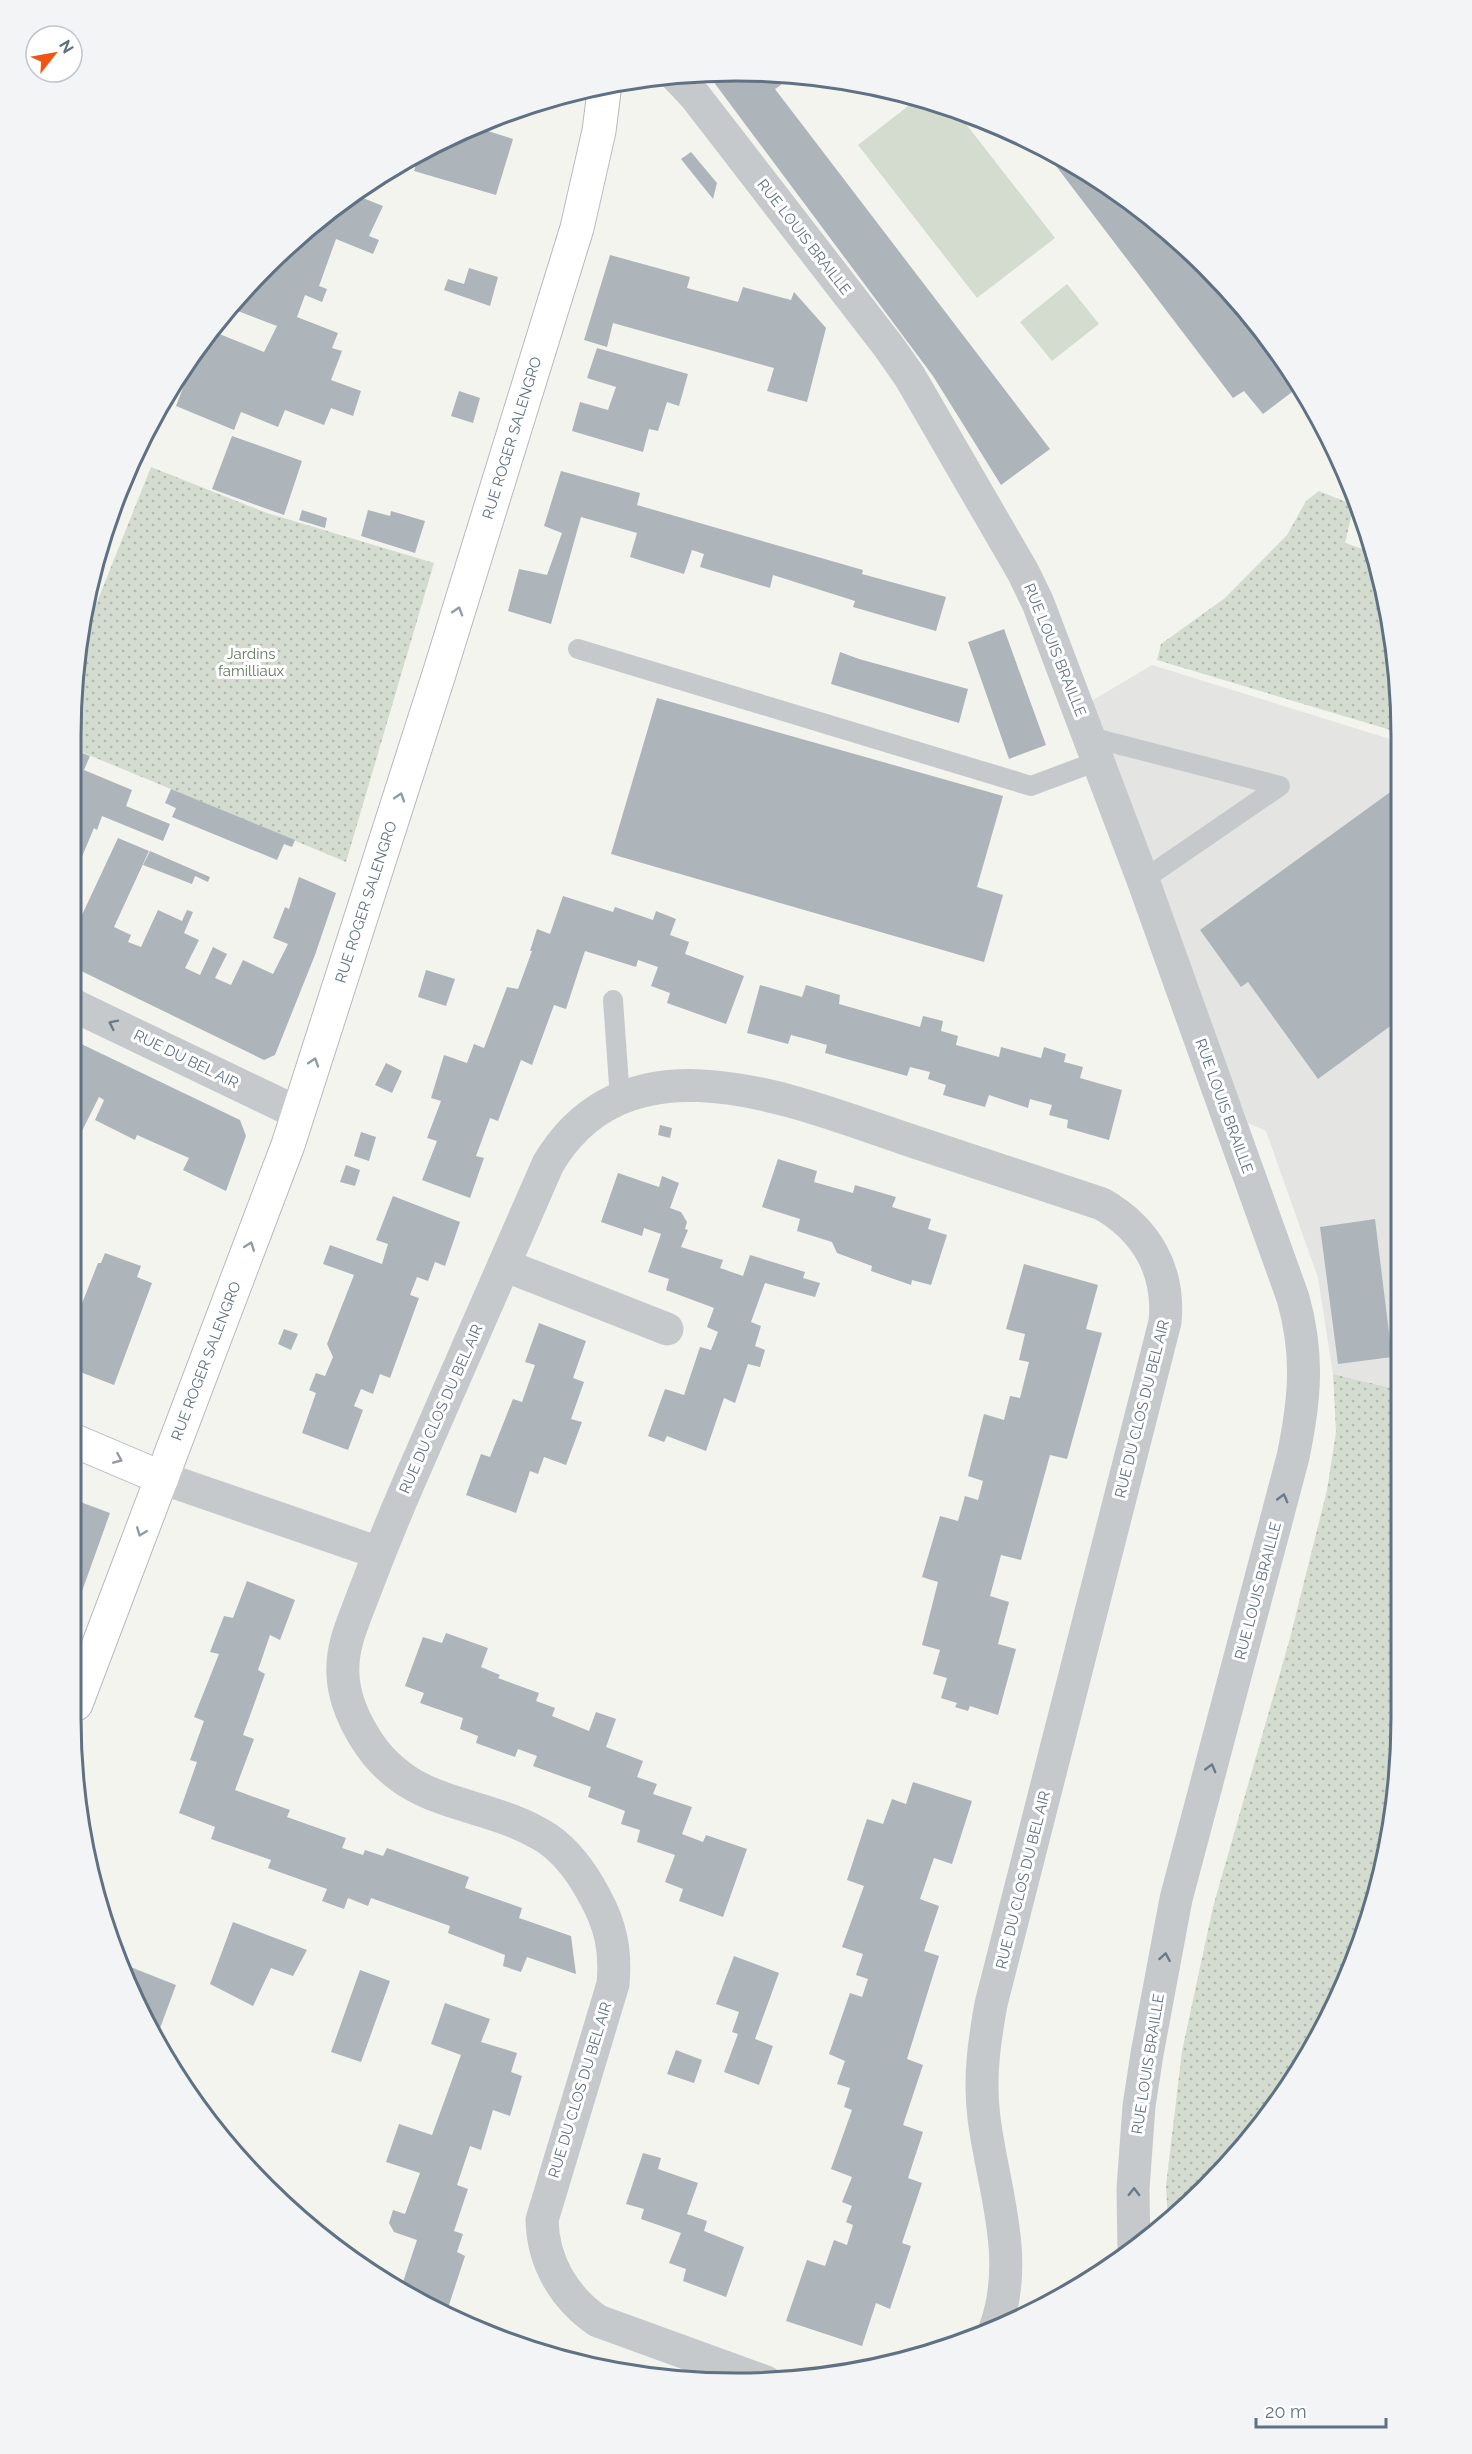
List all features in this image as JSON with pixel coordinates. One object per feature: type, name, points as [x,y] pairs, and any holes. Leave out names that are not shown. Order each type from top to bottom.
[{"type":"street","name":"RUE LOUIS BRAILLE","points":[[683,83],[910,377],[1023,572],[1051,634],[1143,880],[1293,1298],[1300,1327],[1305,1390],[1293,1457],[1183,1869],[1147,2054],[1139,2106],[1133,2189],[1134,2239]]},
{"type":"street","name":"RUE ROGER SALENGRO","points":[[81,1691],[298,1113],[440,671],[577,228],[603,95]]},
{"type":"street","name":"RUE DU BEL AIR","points":[[81,1009],[298,1113]]},
{"type":"street","name":"RUE DU CLOS DU BEL AIR","points":[[741,2373],[598,2321],[572,2299],[552,2267],[545,2249],[542,2220],[612,1984],[614,1948],[610,1930],[588,1884],[561,1850],[549,1840],[519,1824],[413,1786],[394,1774],[370,1747],[352,1714],[346,1697],[343,1659],[347,1638],[378,1553],[548,1164],[559,1145],[584,1119],[600,1108],[620,1099],[654,1090],[693,1085],[755,1091],[801,1104],[1102,1204],[1117,1212],[1143,1239],[1161,1272],[1166,1288],[1165,1322],[985,2035],[981,2079],[984,2118],[1004,2223],[1007,2271],[999,2317]]},
{"type":"street","points":[[504,1265],[667,1329]]},
{"type":"street","points":[[81,1444],[162,1478],[378,1553]]},
{"type":"lane","points":[[578,649],[1031,786],[1094,749],[1280,786],[1143,880]]},
{"type":"lane","points":[[613,1000],[620,1099]]},
{"type":"shaded area","points":[[1152,665],[1391,739],[1391,1388],[1333,1374],[1318,1278],[1266,1131],[1248,1123],[1086,704]]},
{"type":"green space","points":[[910,104],[965,123],[1055,238],[977,298],[858,145]]},
{"type":"green space","points":[[1067,284],[1099,324],[1052,361],[1020,322]]},
{"type":"green space","name":"Jardins familliaux","points":[[151,467],[267,513],[434,563],[346,862],[81,752],[82,693],[94,611]]},
{"type":"green space","points":[[1319,491],[1348,502],[1352,514],[1345,543],[1364,549],[1369,566],[1385,651],[1390,693],[1391,730],[1157,660],[1161,644],[1225,598],[1287,535],[1306,501]]},
{"type":"green space","points":[[1333,1374],[1391,1388],[1390,1761],[1378,1846],[1369,1888],[1341,1969],[1303,2046],[1281,2082],[1228,2150],[1167,2211],[1166,2185],[1182,2051],[1213,1907],[1290,1638],[1327,1490],[1336,1432]]},
{"type":"building","points":[[713,82],[779,82],[781,85],[775,89],[1050,449],[1001,485],[933,376]]},
{"type":"building","points":[[486,131],[513,139],[496,195],[414,171],[416,165]]},
{"type":"building","points":[[691,152],[717,183],[713,199],[681,159]]},
{"type":"building","points":[[1054,164],[1100,191],[1135,216],[1199,273],[1256,337],[1293,392],[1263,414],[1244,391],[1233,398]]},
{"type":"building","points":[[362,198],[383,206],[369,236],[379,240],[373,254],[336,239],[319,286],[327,289],[322,302],[305,295],[297,317],[338,333],[332,348],[342,351],[331,380],[361,391],[353,416],[331,408],[324,425],[285,410],[278,427],[241,412],[234,430],[176,406],[186,381],[219,334],[264,352],[277,326],[238,311],[273,273],[337,216]]},
{"type":"building","points":[[610,255],[690,277],[687,288],[738,302],[743,287],[791,300],[794,292],[826,328],[807,402],[767,391],[774,368],[613,323],[607,347],[584,340]]},
{"type":"building","points":[[469,268],[498,277],[490,306],[444,290],[448,279],[464,284]]},
{"type":"building","points":[[597,348],[688,374],[679,406],[667,402],[658,431],[649,429],[643,452],[572,431],[580,402],[608,410],[616,387],[587,378]]},
{"type":"building","points":[[459,391],[480,398],[473,423],[451,416]]},
{"type":"building","points":[[232,436],[302,461],[284,515],[212,489]]},
{"type":"building","points":[[561,471],[640,493],[637,505],[863,570],[862,574],[946,597],[936,631],[853,607],[855,601],[773,575],[770,588],[700,567],[704,554],[692,550],[684,574],[630,557],[637,533],[581,517],[551,624],[508,611],[519,569],[547,575],[562,533],[544,526]]},
{"type":"building","points":[[302,510],[327,518],[325,528],[299,520]]},
{"type":"building","points":[[368,510],[390,516],[391,511],[425,521],[415,553],[361,536]]},
{"type":"building","points":[[1004,629],[1046,745],[1009,759],[968,642]]},
{"type":"building","points":[[840,652],[968,689],[959,723],[831,684]]},
{"type":"building","points":[[657,698],[1003,796],[977,887],[1003,895],[984,962],[611,854]]},
{"type":"building","points":[[81,752],[90,756],[84,770],[132,790],[126,806],[170,824],[163,841],[102,816],[97,830],[94,828],[81,859]]},
{"type":"building","points":[[171,789],[295,840],[292,847],[284,844],[277,860],[172,817],[176,808],[165,803]]},
{"type":"building","points":[[1391,792],[1391,1026],[1318,1079],[1248,982],[1241,987],[1200,930]]},
{"type":"building","points":[[118,838],[149,851],[114,927],[131,935],[128,942],[141,947],[158,910],[182,921],[187,910],[193,912],[184,933],[199,940],[185,968],[200,975],[213,947],[227,954],[215,978],[231,985],[243,960],[273,974],[288,944],[273,938],[285,907],[289,909],[299,877],[336,893],[315,955],[275,1055],[264,1060],[81,971],[81,917]]},
{"type":"building","points":[[150,851],[210,877],[208,882],[195,876],[192,884],[143,865]]},
{"type":"building","points":[[563,896],[613,912],[615,907],[653,920],[656,911],[676,919],[670,935],[689,942],[685,954],[744,976],[726,1024],[667,1003],[670,993],[651,986],[658,967],[638,960],[636,967],[585,951],[566,1009],[554,1005],[532,1065],[521,1060],[498,1121],[490,1118],[476,1156],[484,1158],[470,1198],[422,1180],[437,1141],[427,1138],[441,1101],[431,1098],[444,1055],[467,1063],[474,1044],[484,1048],[507,987],[518,989],[532,951],[530,951],[537,929],[550,934]]},
{"type":"building","points":[[426,970],[455,979],[446,1006],[418,997]]},
{"type":"building","points":[[760,985],[802,997],[806,985],[840,995],[839,1004],[920,1027],[923,1016],[943,1021],[941,1031],[958,1036],[956,1045],[999,1057],[1001,1047],[1041,1058],[1044,1047],[1066,1054],[1064,1062],[1083,1067],[1080,1078],[1122,1090],[1109,1140],[1067,1128],[1068,1120],[1049,1115],[1052,1105],[1030,1099],[1028,1108],[989,1095],[985,1107],[943,1095],[946,1085],[928,1079],[930,1072],[910,1067],[907,1076],[825,1053],[827,1045],[810,1040],[791,1035],[788,1044],[747,1033]]},
{"type":"building","points":[[81,1044],[240,1120],[246,1136],[226,1191],[183,1170],[189,1158],[137,1135],[135,1140],[95,1120],[104,1100],[99,1097],[81,1133]]},
{"type":"building","points":[[386,1063],[402,1071],[392,1093],[375,1085]]},
{"type":"building","points":[[660,1125],[672,1128],[670,1138],[658,1135]]},
{"type":"building","points":[[361,1132],[376,1137],[369,1161],[354,1156]]},
{"type":"building","points":[[778,1159],[817,1171],[814,1182],[853,1193],[855,1185],[896,1197],[892,1207],[931,1219],[928,1229],[947,1235],[931,1285],[912,1280],[911,1285],[871,1271],[872,1266],[837,1253],[832,1242],[797,1231],[800,1219],[762,1207]]},
{"type":"building","points":[[346,1165],[360,1170],[355,1186],[340,1182]]},
{"type":"building","points":[[618,1173],[659,1187],[662,1176],[679,1183],[670,1208],[681,1212],[687,1222],[685,1229],[688,1230],[681,1247],[723,1260],[720,1268],[743,1276],[750,1255],[805,1272],[803,1278],[820,1283],[815,1297],[765,1283],[751,1322],[761,1326],[755,1346],[765,1350],[760,1367],[748,1364],[735,1403],[724,1398],[706,1451],[667,1436],[664,1442],[648,1436],[665,1389],[684,1395],[700,1347],[711,1350],[718,1332],[707,1327],[714,1308],[666,1290],[669,1279],[648,1272],[661,1234],[644,1228],[642,1236],[601,1222]]},
{"type":"building","points":[[393,1196],[460,1222],[445,1266],[435,1262],[428,1281],[417,1277],[410,1295],[419,1298],[390,1378],[380,1374],[373,1394],[361,1389],[354,1406],[363,1410],[348,1450],[302,1433],[316,1393],[309,1390],[316,1373],[325,1376],[333,1357],[327,1344],[354,1275],[323,1264],[330,1245],[382,1264],[388,1244],[376,1240]]},
{"type":"building","points":[[1375,1219],[1391,1357],[1338,1364],[1320,1227]]},
{"type":"building","points":[[105,1253],[141,1266],[137,1277],[152,1283],[114,1385],[81,1372],[81,1306],[98,1263],[101,1263]]},
{"type":"building","points":[[1024,1264],[1098,1285],[1086,1329],[1102,1333],[1067,1459],[1050,1455],[1021,1560],[1001,1555],[990,1596],[1009,1602],[998,1644],[1016,1649],[998,1715],[970,1706],[968,1711],[955,1707],[957,1703],[941,1698],[947,1678],[933,1674],[940,1650],[922,1645],[938,1582],[922,1577],[940,1516],[958,1521],[965,1496],[978,1500],[983,1481],[968,1476],[984,1414],[1004,1420],[1010,1396],[1020,1398],[1029,1362],[1019,1360],[1025,1334],[1006,1329]]},
{"type":"building","points":[[539,1323],[586,1341],[573,1378],[584,1382],[571,1419],[582,1422],[566,1465],[544,1457],[538,1474],[530,1471],[516,1513],[466,1495],[481,1454],[490,1457],[513,1399],[522,1402],[535,1365],[525,1362]]},
{"type":"building","points":[[284,1329],[298,1334],[291,1350],[278,1344]]},
{"type":"building","points":[[81,1502],[110,1513],[81,1594]]},
{"type":"building","points":[[247,1581],[295,1600],[280,1640],[270,1635],[258,1670],[265,1674],[243,1735],[254,1739],[235,1790],[290,1810],[287,1817],[346,1838],[342,1848],[363,1855],[365,1850],[383,1856],[387,1848],[469,1877],[465,1888],[522,1908],[519,1918],[571,1936],[576,1974],[527,1957],[521,1972],[503,1966],[505,1955],[448,1933],[450,1926],[371,1898],[368,1906],[348,1898],[344,1909],[322,1901],[327,1889],[268,1868],[271,1860],[211,1839],[215,1827],[179,1813],[197,1762],[190,1760],[204,1721],[194,1717],[219,1654],[210,1652],[224,1616],[233,1618]]},
{"type":"building","points":[[446,1633],[488,1648],[481,1667],[500,1675],[498,1678],[539,1693],[536,1701],[555,1708],[552,1716],[589,1731],[596,1712],[616,1719],[606,1747],[643,1761],[637,1777],[657,1784],[653,1794],[692,1807],[682,1834],[703,1842],[706,1835],[747,1849],[723,1917],[679,1901],[683,1889],[665,1882],[675,1855],[637,1842],[640,1830],[621,1824],[625,1811],[588,1797],[591,1787],[533,1766],[537,1756],[518,1749],[515,1757],[476,1743],[478,1736],[460,1729],[463,1718],[420,1703],[424,1693],[405,1686],[423,1637],[442,1643]]},
{"type":"building","points":[[913,1782],[972,1801],[952,1864],[934,1858],[920,1899],[939,1906],[924,1951],[939,1956],[907,2059],[923,2065],[903,2125],[923,2132],[908,2178],[922,2183],[902,2243],[911,2246],[890,2309],[876,2303],[862,2346],[786,2321],[807,2260],[825,2266],[834,2240],[847,2245],[853,2225],[846,2222],[852,2206],[842,2202],[852,2177],[831,2169],[852,2110],[844,2107],[850,2088],[837,2084],[845,2061],[829,2054],[850,1993],[862,1997],[868,1979],[856,1975],[863,1954],[842,1947],[864,1886],[847,1880],[867,1819],[883,1824],[892,1799],[906,1804]]},
{"type":"building","points":[[233,1922],[307,1950],[293,1976],[271,1968],[253,2006],[210,1984]]},
{"type":"building","points":[[734,1956],[779,1973],[755,2039],[773,2046],[759,2085],[724,2072],[738,2034],[732,2032],[739,2012],[716,2004]]},
{"type":"building","points":[[130,1967],[176,1985],[160,2028]]},
{"type":"building","points":[[360,1970],[390,1981],[361,2062],[331,2052]]},
{"type":"building","points":[[445,2003],[490,2019],[481,2042],[517,2053],[511,2072],[522,2076],[510,2116],[493,2110],[481,2150],[470,2146],[457,2185],[468,2189],[454,2231],[463,2234],[457,2252],[465,2256],[449,2306],[403,2282],[417,2240],[394,2232],[389,2223],[393,2210],[405,2214],[420,2173],[386,2162],[399,2124],[432,2135],[461,2055],[431,2044]]},
{"type":"building","points":[[676,2050],[702,2060],[694,2083],[667,2074]]},
{"type":"building","points":[[643,2153],[661,2158],[658,2169],[698,2183],[687,2214],[707,2221],[704,2231],[744,2247],[726,2297],[683,2281],[686,2269],[669,2263],[681,2233],[641,2219],[644,2209],[626,2204]]}]
